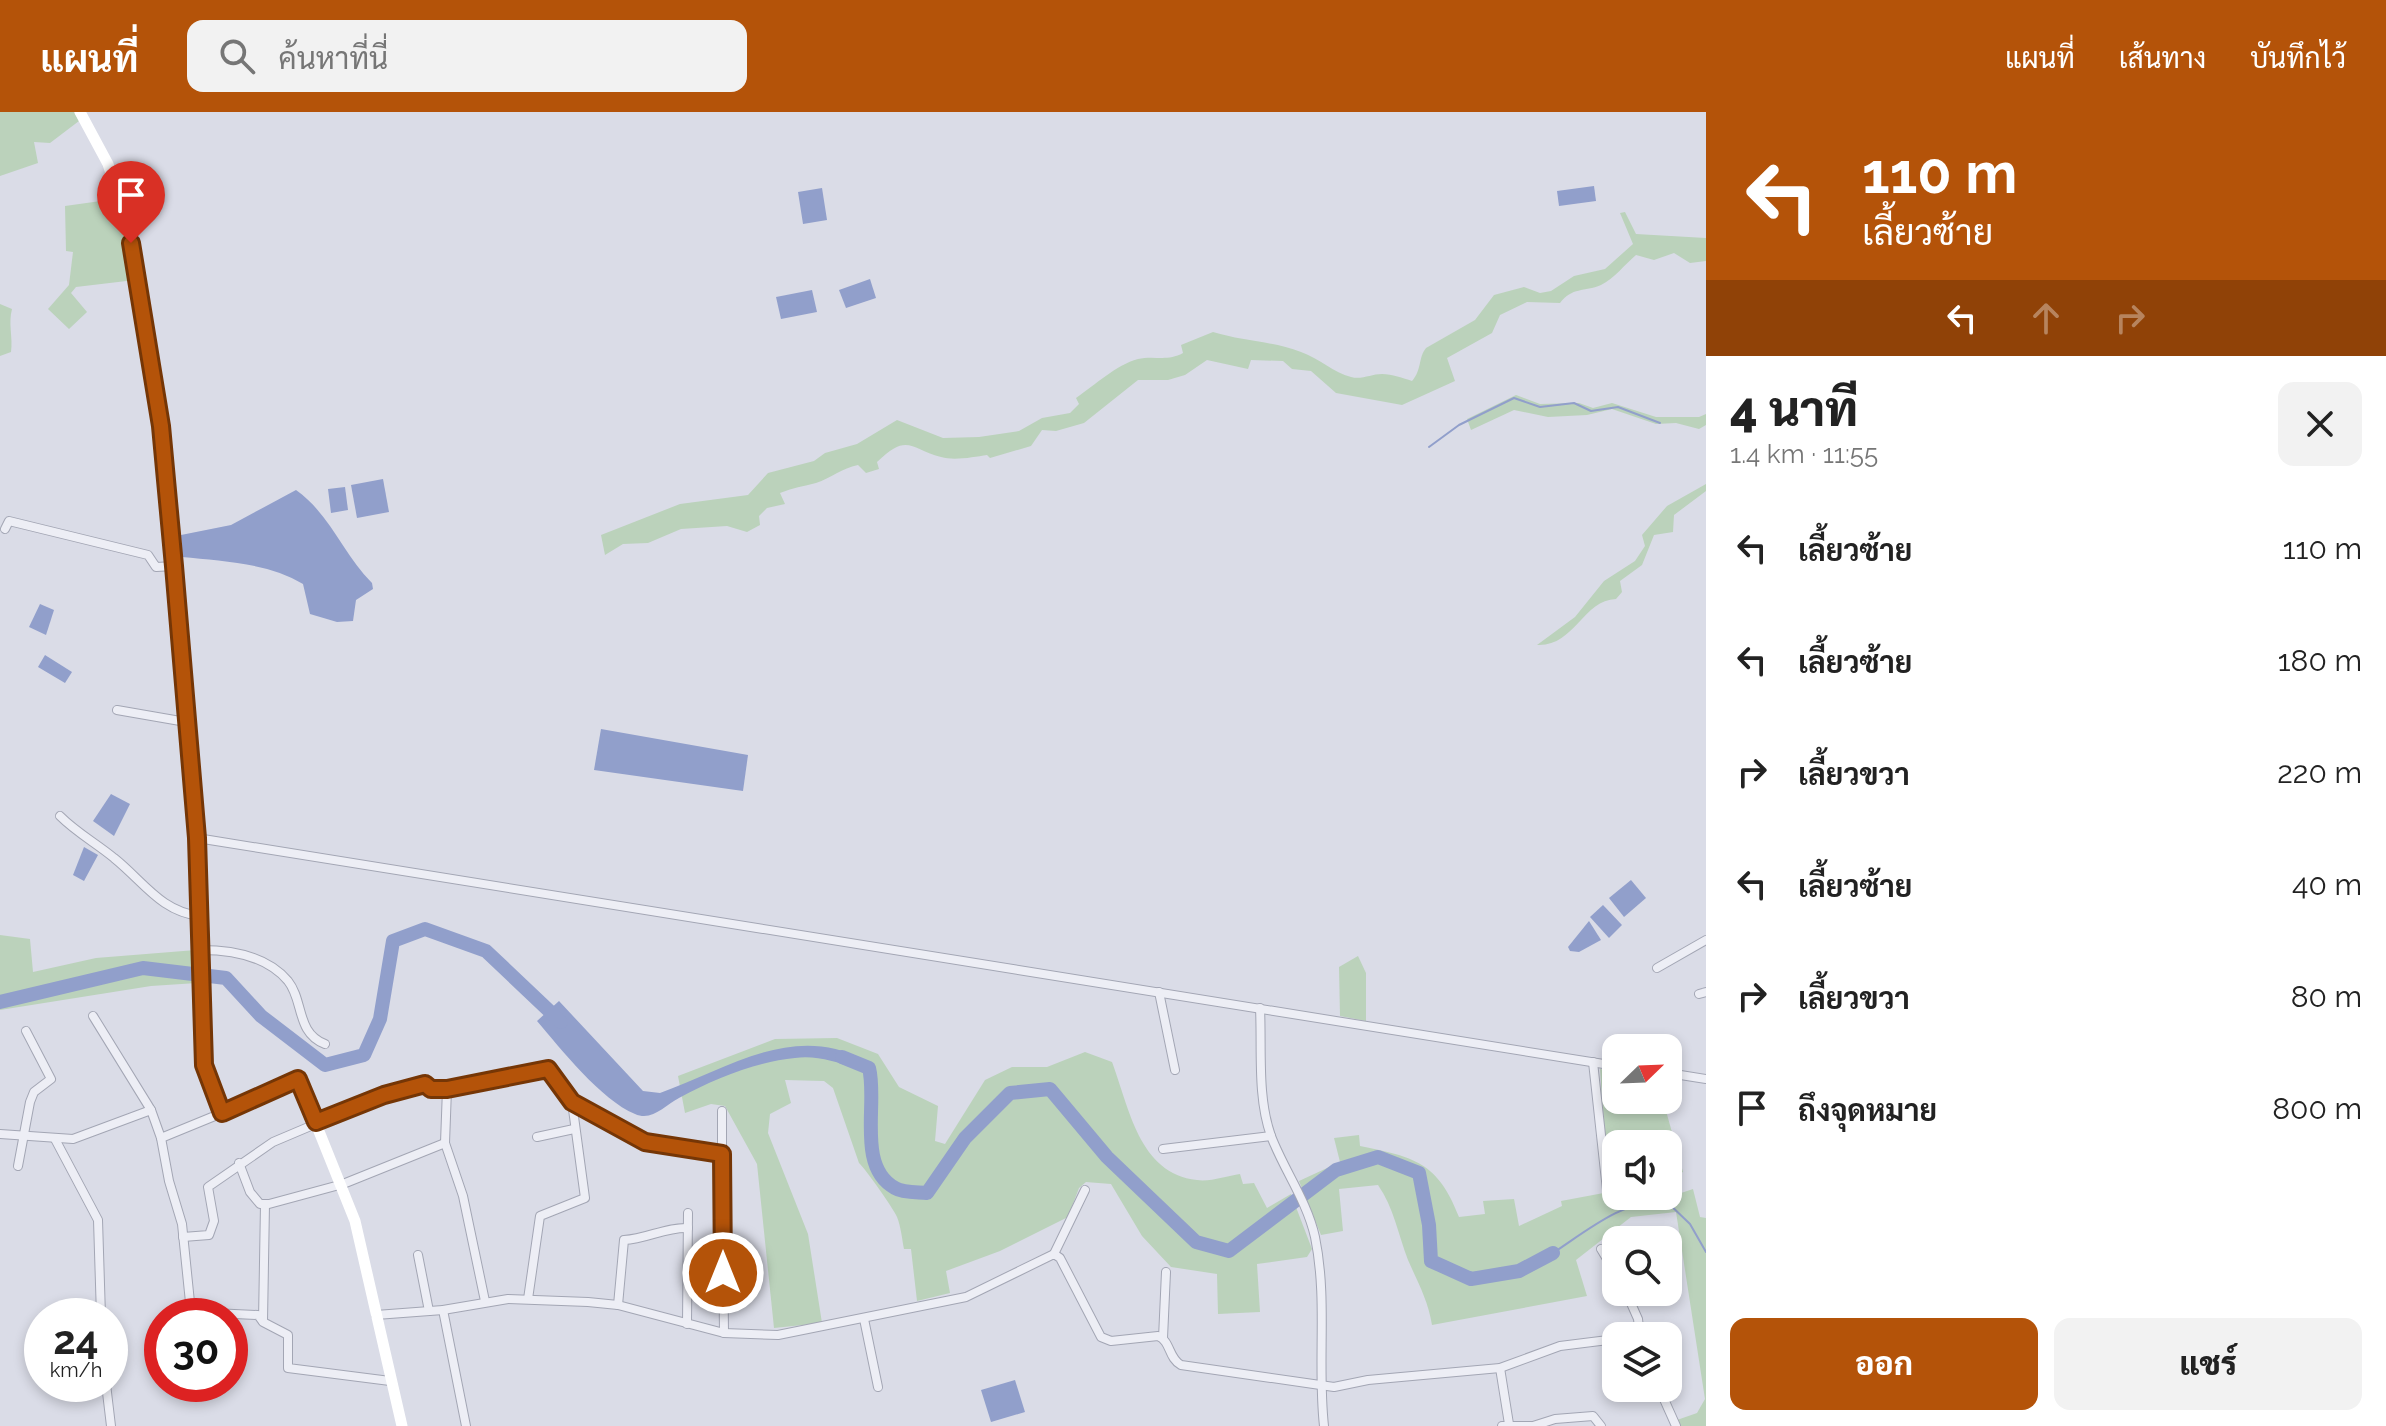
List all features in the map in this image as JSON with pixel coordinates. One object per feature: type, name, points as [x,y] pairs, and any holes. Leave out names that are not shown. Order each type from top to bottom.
[{"type":"street","points":[[80,112],[117,188],[137,267],[161,426],[197,838],[204,1065],[222,1113]]},
{"type":"street","points":[[5,529],[9,521],[52,529],[114,549],[142,552],[156,567],[174,566]]},
{"type":"street","points":[[117,710],[186,722]]},
{"type":"street","points":[[60,816],[81,836],[117,860],[166,906],[200,916]]},
{"type":"street","points":[[197,838],[1602,1064]]},
{"type":"street","points":[[1657,968],[1706,936]]},
{"type":"street","points":[[201,955],[240,953],[273,969],[289,982],[307,1030],[325,1044]]},
{"type":"street","points":[[1159,992],[1175,1070]]},
{"type":"street","points":[[1260,1008],[1264,1109],[1271,1136],[1314,1234],[1322,1300],[1319,1382],[1324,1426]]},
{"type":"street","points":[[93,1016],[151,1110],[161,1138],[183,1237],[191,1312],[258,1315],[263,1322],[288,1335],[288,1368],[390,1381]]},
{"type":"street","points":[[18,1166],[21,1137],[34,1092],[51,1079],[26,1031]]},
{"type":"street","points":[[1593,1062],[1602,1144]]},
{"type":"street","points":[[183,1237],[209,1235],[214,1221],[208,1187],[239,1163],[273,1142],[316,1122],[384,1095],[425,1084],[431,1089],[447,1089],[548,1069],[572,1102],[645,1142],[722,1154]]},
{"type":"street","points":[[1682,1075],[1706,1079]]},
{"type":"street","points":[[161,1138],[298,1079],[343,1184],[402,1426]]},
{"type":"street","points":[[447,1089],[445,1143],[463,1196],[485,1301]]},
{"type":"street","points":[[528,1299],[540,1216],[585,1198],[572,1102]]},
{"type":"street","points":[[0,1134],[73,1139],[151,1110]]},
{"type":"street","points":[[722,1111],[724,1333]]},
{"type":"street","points":[[537,1137],[574,1129]]},
{"type":"street","points":[[1163,1149],[1271,1136]]},
{"type":"street","points":[[55,1139],[98,1220],[96,1240],[100,1298]]},
{"type":"street","points":[[239,1163],[250,1192],[260,1204],[265,1204],[303,1198],[445,1143]]},
{"type":"street","points":[[376,1315],[443,1310],[485,1301],[528,1299],[618,1305],[724,1333],[778,1335],[966,1297],[991,1288],[1054,1254],[1085,1190]]},
{"type":"street","points":[[263,1322],[265,1204]]},
{"type":"street","points":[[687,1324],[688,1213]]},
{"type":"street","points":[[618,1305],[624,1240],[654,1236],[671,1228],[688,1228]]},
{"type":"street","points":[[1054,1254],[1060,1258],[1101,1337],[1111,1341],[1163,1338]]},
{"type":"street","points":[[418,1255],[429,1311]]},
{"type":"street","points":[[1166,1272],[1163,1338],[1170,1356],[1181,1365],[1319,1382],[1334,1387],[1368,1380],[1500,1368],[1560,1346],[1602,1341]]},
{"type":"street","points":[[443,1310],[466,1426]]},
{"type":"street","points":[[864,1319],[878,1387]]},
{"type":"street","points":[[1500,1368],[1506,1425],[1532,1426],[1555,1419],[1593,1416],[1601,1426]]},
{"type":"street","points":[[108,1402],[111,1426]]},
{"type":"street","points":[[1665,1402],[1676,1426]]},
{"type":"green space","points":[[0,112],[74,112],[79,121],[50,143],[34,142],[38,163],[0,176]]},
{"type":"green space","points":[[115,199],[135,280],[76,287],[71,293],[87,312],[69,329],[48,309],[69,285],[73,252],[66,251],[65,206]]},
{"type":"green space","points":[[1625,212],[1636,234],[1706,238],[1706,261],[1690,263],[1674,253],[1654,260],[1636,255],[1606,282],[1574,292],[1560,303],[1527,302],[1500,315],[1492,333],[1447,358],[1455,381],[1402,405],[1336,393],[1311,371],[1292,369],[1283,361],[1251,360],[1248,369],[1207,360],[1185,375],[1168,380],[1138,380],[1084,423],[1056,431],[1042,430],[1031,446],[990,458],[987,455],[952,459],[903,445],[877,462],[879,469],[866,473],[858,465],[816,483],[780,493],[785,504],[767,508],[759,516],[760,525],[747,532],[727,526],[681,529],[648,543],[623,544],[605,555],[601,535],[680,504],[748,495],[768,473],[814,461],[825,453],[857,444],[897,420],[943,438],[979,437],[1019,431],[1042,418],[1070,413],[1079,404],[1076,398],[1122,366],[1138,359],[1177,356],[1183,353],[1181,345],[1213,332],[1290,348],[1351,377],[1386,374],[1412,381],[1426,348],[1475,320],[1494,295],[1524,287],[1540,293],[1551,291],[1574,276],[1605,269],[1633,244],[1620,213]]},
{"type":"green space","points":[[0,304],[12,309],[11,352],[0,356]]},
{"type":"green space","points":[[1516,395],[1540,404],[1579,403],[1593,408],[1612,403],[1656,417],[1699,417],[1706,414],[1706,425],[1699,429],[1676,423],[1656,424],[1612,409],[1587,415],[1548,417],[1514,410],[1471,430],[1467,419]]},
{"type":"green space","points":[[1706,484],[1706,491],[1674,515],[1673,532],[1654,535],[1642,565],[1620,581],[1622,592],[1616,599],[1595,607],[1560,639],[1537,645],[1575,617],[1604,581],[1635,561],[1645,546],[1642,535],[1667,506]]},
{"type":"green space","points":[[0,935],[30,939],[33,972],[96,958],[196,950],[197,983],[151,986],[0,1010]]},
{"type":"green space","points":[[1358,956],[1366,973],[1366,1021],[1340,1016],[1339,967]]},
{"type":"green space","points":[[837,1038],[878,1054],[899,1087],[938,1106],[935,1141],[945,1144],[985,1080],[1012,1067],[1047,1067],[1085,1052],[1112,1062],[1139,1136],[1162,1165],[1177,1175],[1197,1180],[1240,1174],[1243,1184],[1254,1183],[1267,1208],[1291,1194],[1312,1249],[1307,1257],[1257,1264],[1260,1312],[1218,1314],[1217,1274],[1171,1267],[1142,1236],[1111,1184],[1086,1182],[1079,1188],[1068,1217],[1000,1251],[946,1271],[950,1293],[917,1301],[911,1249],[904,1249],[895,1213],[859,1163],[833,1088],[824,1081],[785,1080],[791,1103],[770,1114],[768,1133],[808,1234],[822,1323],[774,1328],[757,1164],[725,1106],[711,1104],[685,1113],[678,1076],[775,1039]]},
{"type":"green space","points":[[1603,1114],[1667,1114],[1671,1130],[1604,1130]]},
{"type":"green space","points":[[1359,1135],[1360,1146],[1410,1159],[1433,1173],[1459,1217],[1485,1214],[1483,1201],[1514,1199],[1519,1226],[1562,1206],[1561,1201],[1602,1193],[1602,1210],[1682,1210],[1682,1193],[1693,1189],[1700,1217],[1706,1218],[1706,1426],[1679,1426],[1677,1420],[1697,1413],[1705,1399],[1682,1251],[1682,1226],[1678,1226],[1676,1212],[1631,1217],[1619,1226],[1602,1226],[1602,1240],[1576,1260],[1587,1296],[1432,1325],[1392,1212],[1378,1185],[1339,1189],[1343,1231],[1321,1235],[1299,1181],[1340,1162],[1334,1138]]},
{"type":"water","points":[[1594,186],[1596,201],[1559,206],[1557,191]]},
{"type":"water","points":[[822,188],[827,220],[803,224],[798,192]]},
{"type":"water","points":[[870,279],[876,298],[846,308],[839,290]]},
{"type":"water","points":[[812,290],[817,312],[781,319],[776,297]]},
{"type":"water","points":[[383,479],[389,512],[357,518],[351,485]]},
{"type":"water","points":[[345,487],[348,510],[331,513],[328,489]]},
{"type":"water","points":[[296,490],[327,522],[372,583],[373,589],[356,600],[353,621],[337,622],[310,614],[303,584],[275,571],[182,557],[181,535],[231,525]]},
{"type":"water","points":[[40,604],[54,610],[46,635],[29,627]]},
{"type":"water","points":[[45,655],[72,672],[65,683],[38,667]]},
{"type":"water","points":[[601,729],[748,755],[743,791],[594,770]]},
{"type":"water","points":[[111,794],[130,804],[114,836],[93,821]]},
{"type":"water","points":[[84,847],[98,855],[84,881],[73,875]]},
{"type":"water","points":[[1631,880],[1646,898],[1624,917],[1609,898]]},
{"type":"water","points":[[1603,905],[1622,925],[1609,938],[1590,917]]},
{"type":"water","points":[[1589,921],[1601,940],[1579,952],[1570,951],[1568,947]]},
{"type":"water","points":[[559,1001],[643,1091],[660,1093],[735,1062],[786,1047],[812,1046],[838,1050],[864,1060],[855,1068],[811,1057],[765,1063],[721,1078],[653,1114],[641,1116],[622,1107],[595,1086],[537,1021]]},
{"type":"water","points":[[1015,1380],[1025,1412],[991,1422],[981,1390]]},
{"type":"waterway","points":[[1429,447],[1459,425],[1514,398],[1540,407],[1574,403],[1591,411],[1618,407],[1660,423]]},
{"type":"waterway","points":[[0,1002],[143,968],[226,978],[261,1016],[325,1065],[364,1055],[380,1019],[393,941],[425,929],[486,951],[561,1022]]},
{"type":"waterway","points":[[842,1057],[869,1068],[872,1150],[876,1165],[883,1178],[902,1191],[927,1193],[965,1138],[1010,1093],[1050,1089],[1107,1157],[1196,1242],[1229,1251],[1336,1170],[1378,1157],[1419,1173],[1429,1225],[1431,1261],[1471,1279],[1519,1271],[1553,1253]]},
{"type":"waterway","points":[[1553,1253],[1620,1211],[1634,1205],[1665,1200],[1690,1224],[1706,1252]]},
{"type":"route","points":[[131,243],[161,426],[174,566],[197,838],[204,1065],[222,1113],[298,1079],[316,1122],[384,1095],[425,1084],[431,1089],[447,1089],[527,1070],[548,1069],[572,1102],[645,1142],[722,1154],[723,1273]]}]
